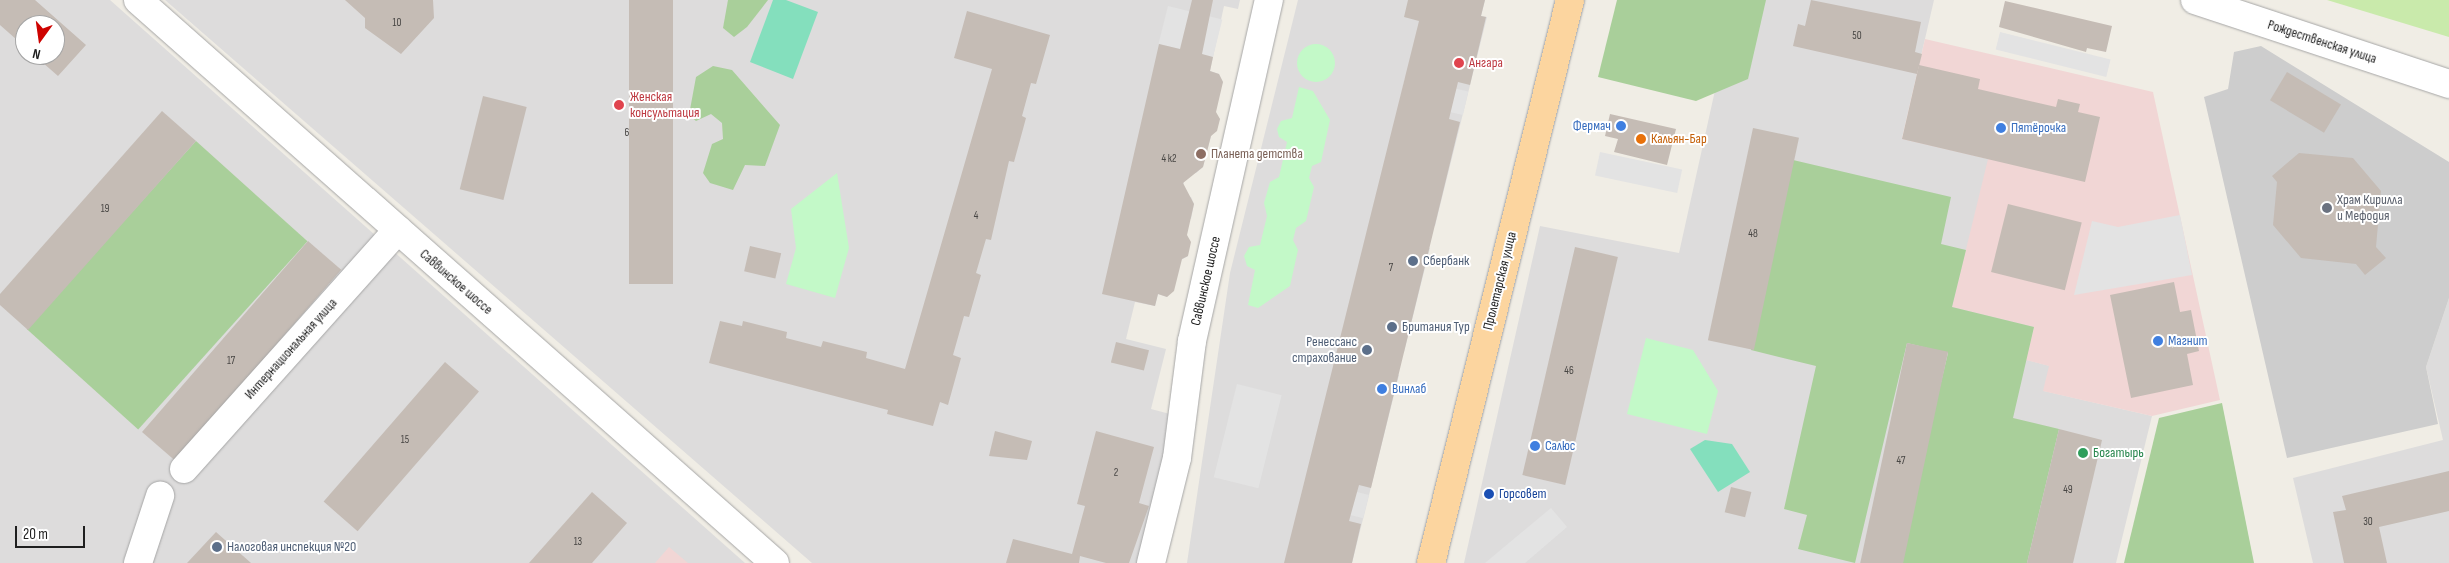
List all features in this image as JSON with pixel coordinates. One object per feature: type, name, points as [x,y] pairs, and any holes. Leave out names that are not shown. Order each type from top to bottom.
[{"type":"main road","name":"Пролетарская улица","points":[[1431,563],[1570,0]]},
{"type":"street","name":"Саввинское шоссе","points":[[138,0],[775,563]]},
{"type":"street","name":"Саввинское шоссе","points":[[1150,563],[1177,458],[1192,341],[1268,0]]},
{"type":"street","name":"Рождественская улица","points":[[2195,0],[2449,84]]},
{"type":"street","name":"Интернациональная улица","points":[[184,469],[398,230]]},
{"type":"street","points":[[138,563],[160,496]]},
{"type":"shaded area","points":[[0,0],[110,0],[745,563],[0,563]]},
{"type":"shaded area","points":[[165,0],[1240,0],[1238,9],[1224,6],[1210,71],[1219,74],[1223,82],[1211,111],[1220,119],[1211,136],[1203,167],[1196,173],[1187,171],[1181,194],[1191,197],[1194,204],[1191,219],[1186,218],[1188,256],[1181,260],[1167,297],[1158,294],[1155,306],[1135,302],[1126,339],[1166,349],[1151,409],[1170,414],[1166,456],[1139,563],[812,563]]},
{"type":"shaded area","points":[[1298,0],[1485,0],[1481,16],[1487,17],[1435,226],[1424,223],[1418,246],[1430,248],[1404,352],[1393,349],[1387,372],[1399,375],[1352,563],[1187,563],[1230,273]]},
{"type":"shaded area","points":[[1735,0],[1934,0],[1902,138],[1988,159],[2034,327],[2027,360],[2050,366],[2044,391],[2152,416],[2116,563],[1464,563],[1540,226],[1679,253]]},
{"type":"shaded area","points":[[1168,6],[1222,20],[1213,57],[1159,44]]},
{"type":"shaded area","points":[[2000,32],[2111,60],[2106,77],[1996,49]]},
{"type":"shaded area","points":[[1925,39],[2153,92],[2220,400],[2152,416],[2043,391],[2049,366],[2026,360],[2034,327],[1952,307],[1988,159],[1902,139]]},
{"type":"shaded area","points":[[2261,46],[2449,162],[2449,298],[2426,367],[2438,424],[2287,458],[2204,97],[2228,89],[2234,52]]},
{"type":"shaded area","points":[[1405,77],[1468,92],[1463,115],[1400,100]]},
{"type":"shaded area","points":[[1600,152],[1682,169],[1677,193],[1595,175]]},
{"type":"shaded area","points":[[2180,215],[2192,275],[2074,295],[2092,221],[2118,227]]},
{"type":"shaded area","points":[[2449,298],[2449,563],[2313,563],[2293,478],[2443,440],[2426,367]]},
{"type":"shaded area","points":[[1237,384],[1282,395],[1258,488],[1214,477]]},
{"type":"shaded area","points":[[1305,479],[1369,495],[1363,518],[1299,502]]},
{"type":"shaded area","points":[[1551,508],[1567,527],[1525,563],[1485,563]]},
{"type":"shaded area","points":[[669,547],[688,563],[655,563]]},
{"type":"green space","points":[[728,0],[768,0],[747,27],[734,37],[723,28]]},
{"type":"green space","points":[[773,0],[786,0],[818,12],[793,79],[750,62]]},
{"type":"green space","points":[[1617,0],[1766,0],[1748,79],[1696,101],[1598,77]]},
{"type":"green space","points":[[2327,0],[2449,0],[2449,37]]},
{"type":"green space","points":[[1316,44],[1323,45],[1329,50],[1334,56],[1334,70],[1329,76],[1323,81],[1316,82],[1309,81],[1303,76],[1298,70],[1297,63],[1298,56],[1303,50],[1309,45]]},
{"type":"green space","points":[[713,66],[732,70],[780,125],[765,166],[745,165],[733,190],[710,183],[703,173],[712,144],[723,139],[722,123],[711,114],[696,121],[689,115],[696,77]]},
{"type":"green space","points":[[1299,87],[1313,91],[1330,120],[1321,162],[1312,166],[1309,178],[1314,187],[1306,221],[1296,228],[1293,240],[1298,250],[1290,286],[1258,308],[1248,305],[1255,270],[1247,266],[1244,256],[1249,247],[1260,245],[1267,216],[1264,203],[1270,182],[1279,177],[1287,142],[1279,137],[1277,129],[1281,121],[1292,118]]},
{"type":"green space","points":[[196,141],[307,241],[138,429],[27,329]]},
{"type":"green space","points":[[1793,160],[1951,197],[1941,244],[1966,250],[1952,307],[2034,327],[2013,418],[2059,429],[2027,563],[1898,563],[1948,353],[1907,343],[1855,563],[1798,549],[1807,515],[1784,509],[1816,366],[1751,350]]},
{"type":"green space","points":[[837,173],[849,248],[835,298],[786,284],[796,248],[791,209]]},
{"type":"green space","points":[[1646,338],[1693,350],[1718,391],[1707,434],[1627,414]]},
{"type":"green space","points":[[2222,403],[2254,563],[2124,563],[2159,418]]},
{"type":"green space","points":[[1705,440],[1732,444],[1750,472],[1718,492],[1690,449]]},
{"type":"building","points":[[0,0],[35,0],[52,15],[15,15],[15,38],[0,25]]},
{"type":"building","points":[[345,0],[433,0],[434,18],[401,54],[365,28],[365,18]]},
{"type":"building","points":[[629,0],[673,0],[673,284],[629,284]]},
{"type":"building","points":[[1192,0],[1213,0],[1202,54],[1213,57],[1210,71],[1219,74],[1223,82],[1216,112],[1220,119],[1217,131],[1211,136],[1203,167],[1183,183],[1194,204],[1187,235],[1191,242],[1188,256],[1182,259],[1174,291],[1167,297],[1158,294],[1155,306],[1102,294],[1159,44],[1180,49]]},
{"type":"building","points":[[1408,0],[1485,0],[1481,16],[1486,17],[1470,85],[1458,82],[1449,119],[1460,122],[1371,488],[1359,485],[1349,521],[1361,524],[1352,563],[1284,563],[1419,21],[1404,17]]},
{"type":"building","points":[[1811,0],[1921,22],[1915,52],[1922,54],[1917,74],[1793,46],[1798,24],[1805,26]]},
{"type":"building","points":[[2005,1],[2112,26],[2106,52],[2087,48],[2086,52],[1999,27]]},
{"type":"building","points":[[967,11],[1050,35],[1036,84],[1031,83],[1022,116],[1026,118],[1014,162],[1009,161],[991,240],[986,239],[976,273],[981,275],[969,317],[964,316],[953,355],[961,358],[948,405],[940,402],[933,426],[887,414],[888,410],[709,363],[720,321],[742,326],[743,321],[787,332],[786,338],[821,347],[823,341],[867,352],[866,358],[905,369],[992,69],[954,58]]},
{"type":"building","points":[[65,26],[86,45],[58,76],[45,65],[65,65]]},
{"type":"building","name":"Пятёрочка","points":[[1919,65],[1980,79],[1978,89],[2056,107],[2058,99],[2080,104],[2078,112],[2100,117],[2085,182],[1902,139]]},
{"type":"building","points":[[2287,72],[2341,104],[2324,133],[2270,100]]},
{"type":"building","points":[[483,96],[527,107],[503,200],[460,189]]},
{"type":"building","points":[[162,111],[196,141],[28,330],[0,305],[0,294]]},
{"type":"building","points":[[1610,114],[1676,129],[1667,165],[1614,152],[1618,139],[1605,136]]},
{"type":"building","points":[[1753,128],[1799,138],[1754,350],[1708,340]]},
{"type":"building","name":"Храм Кирилла и Мефодия","points":[[2299,153],[2353,158],[2381,191],[2376,247],[2386,258],[2365,275],[2356,264],[2301,258],[2273,225],[2277,182],[2272,176]]},
{"type":"building","points":[[2008,204],[2082,222],[2065,290],[1991,272]]},
{"type":"building","points":[[308,241],[341,270],[175,461],[142,432]]},
{"type":"building","points":[[750,246],[781,253],[775,279],[744,271]]},
{"type":"building","points":[[1575,247],[1618,257],[1565,485],[1522,475]]},
{"type":"building","name":"Магнит","points":[[2174,282],[2180,312],[2191,310],[2199,351],[2187,354],[2193,385],[2131,398],[2110,295]]},
{"type":"building","points":[[1116,342],[1149,350],[1144,371],[1111,362]]},
{"type":"building","points":[[1907,343],[1948,352],[1903,563],[1860,563]]},
{"type":"building","points":[[445,362],[479,392],[358,531],[324,502]]},
{"type":"building","points":[[2059,429],[2102,440],[2073,563],[2027,563]]},
{"type":"building","points":[[995,431],[1032,441],[1027,460],[989,456]]},
{"type":"building","points":[[1096,431],[1154,447],[1139,503],[1149,506],[1129,563],[1106,563],[1080,556],[1079,563],[1006,563],[1013,539],[1072,554],[1085,506],[1077,504]]},
{"type":"building","points":[[2449,471],[2449,511],[2379,527],[2387,563],[2344,563],[2333,512],[2346,510],[2342,496]]},
{"type":"building","points":[[1731,487],[1751,492],[1745,517],[1725,512]]},
{"type":"building","points":[[592,492],[627,523],[592,563],[529,563]]},
{"type":"building","name":"Налоговая инспекция №20","points":[[216,532],[251,563],[187,563]]},
{"type":"place","name":"Ангара","points":[[1459,63]]},
{"type":"place","name":"Женская консультация","points":[[619,105]]},
{"type":"place","name":"Фермач","points":[[1621,126]]},
{"type":"place","name":"Пятёрочка","points":[[2001,128]]},
{"type":"place","name":"Кальян-Бар","points":[[1641,139]]},
{"type":"place","name":"Планета детства","points":[[1201,154]]},
{"type":"place","name":"Храм Кирилла и Мефодия","points":[[2327,208]]},
{"type":"place","name":"Сбербанк","points":[[1413,261]]},
{"type":"place","name":"Британия Тур","points":[[1392,327]]},
{"type":"place","name":"Магнит","points":[[2158,341]]},
{"type":"place","name":"Ренессанс страхование","points":[[1367,350]]},
{"type":"place","name":"Винлаб","points":[[1382,389]]},
{"type":"place","name":"Салюс","points":[[1535,446]]},
{"type":"place","name":"Богатырь","points":[[2083,453]]},
{"type":"place","name":"Горсовет","points":[[1489,494]]},
{"type":"place","name":"Налоговая инспекция №20","points":[[217,547]]}]
